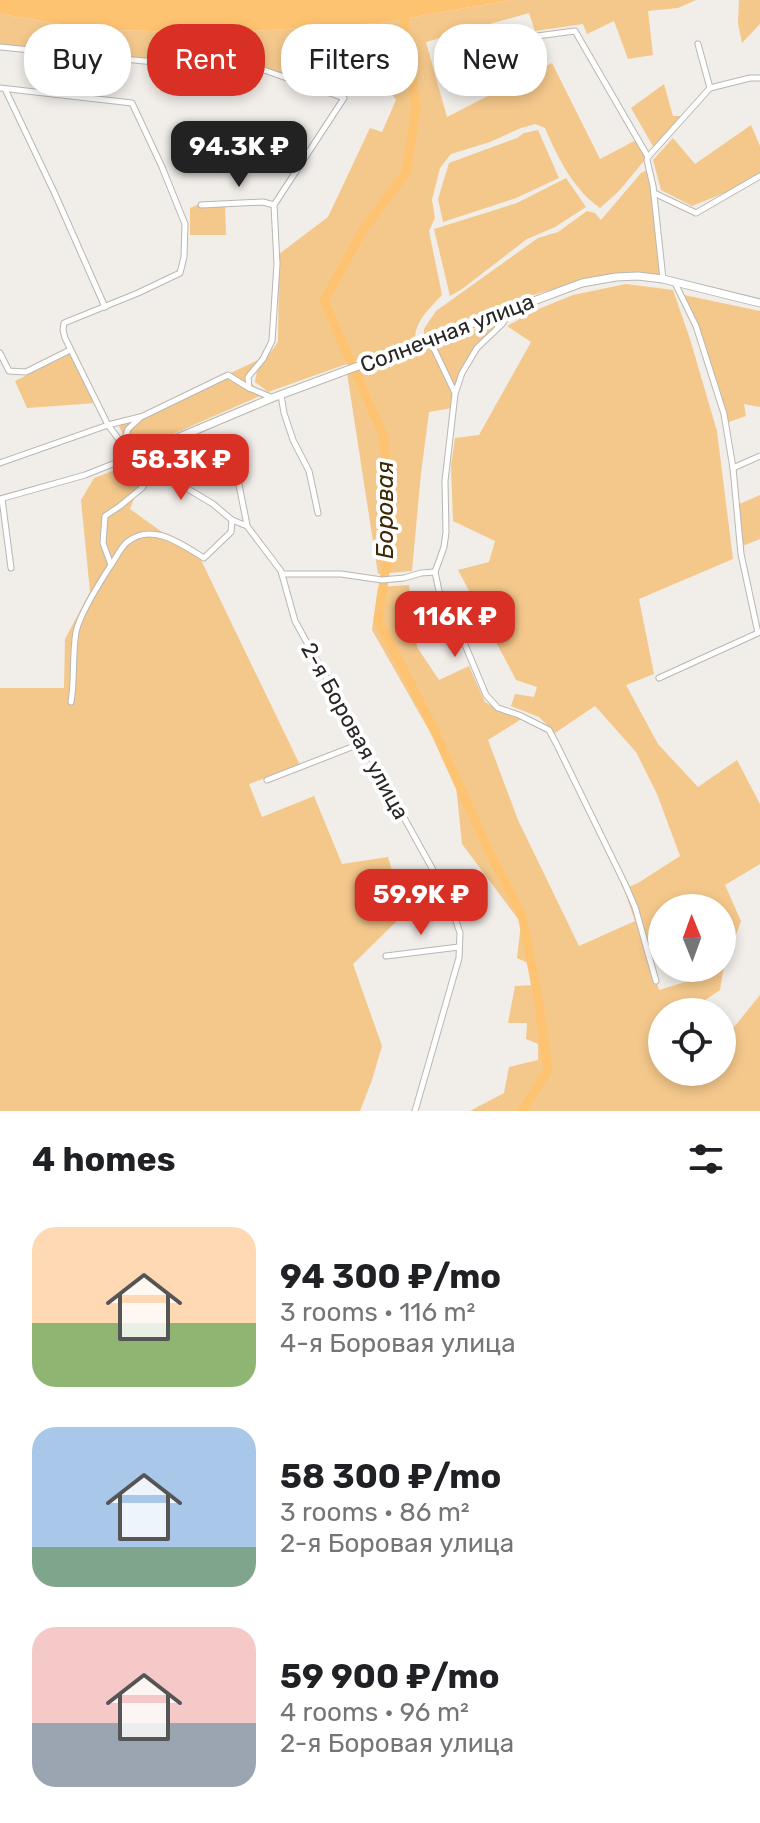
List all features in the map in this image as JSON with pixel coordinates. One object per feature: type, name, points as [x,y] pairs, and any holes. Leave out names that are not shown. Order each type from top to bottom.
[{"type":"street","points":[[547,35],[575,31],[648,157],[663,279]]},
{"type":"street","points":[[698,44],[710,88]]},
{"type":"street","points":[[0,47],[218,69],[264,70],[344,98],[274,205],[277,264],[272,341],[263,359],[248,377],[249,388]]},
{"type":"street","points":[[648,157],[710,88],[760,78]]},
{"type":"street","points":[[2,88],[55,194],[105,307]]},
{"type":"street","points":[[2,88],[132,103],[185,224],[180,273],[64,323],[63,330],[70,350],[108,425],[129,450],[144,452]]},
{"type":"street","points":[[654,193],[696,213],[760,176]]},
{"type":"street","points":[[201,205],[263,202],[274,205]]},
{"type":"street","name":"Солнечная улица","points":[[144,452],[277,396],[582,283],[638,276],[663,279],[760,303]]},
{"type":"street","points":[[659,678],[759,635],[741,554],[733,468],[724,414],[696,326],[675,283]]},
{"type":"street","points":[[513,308],[502,324],[477,348],[462,373],[455,394],[445,481],[446,532],[435,572],[439,591],[486,695],[498,708],[549,730],[625,884],[648,953]]},
{"type":"street","points":[[427,340],[455,394]]},
{"type":"street","points":[[0,353],[9,371],[26,372],[70,350]]},
{"type":"street","points":[[0,463],[108,425],[141,417],[228,375],[249,388],[277,396],[293,440],[309,471],[318,513]]},
{"type":"street","points":[[123,445],[128,429],[141,417]]},
{"type":"street","points":[[111,565],[103,543],[105,516],[143,487],[148,465],[144,452]]},
{"type":"street","points":[[11,568],[1,499],[85,475],[144,452]]},
{"type":"street","points":[[733,468],[760,456]]},
{"type":"street","points":[[234,460],[247,526]]},
{"type":"street","points":[[148,465],[213,504],[232,520],[247,526]]},
{"type":"street","points":[[71,702],[77,627],[124,544],[138,535],[154,532],[204,558],[231,532],[232,520]]},
{"type":"street","name":"2-я Боровая улица","points":[[247,526],[282,574],[295,621],[448,897],[460,933],[459,958],[415,1111]]},
{"type":"street","points":[[282,574],[332,574],[382,580],[435,572]]},
{"type":"street","points":[[267,780],[362,743]]},
{"type":"street","points":[[386,956],[459,947]]},
{"type":"shaded area","points":[[0,0],[511,0],[380,23],[281,24],[281,29],[265,30],[265,24],[147,24],[147,31],[131,30],[131,24],[60,24],[0,14]]},
{"type":"shaded area","points":[[511,0],[696,0],[678,8],[648,11],[653,55],[628,59],[614,21],[587,34],[583,24],[547,29],[547,24],[533,24],[529,13],[490,24],[434,24],[434,40],[426,42],[434,71],[434,96],[441,96],[447,117],[488,96],[547,96],[547,66],[552,63],[600,159],[638,139],[648,156],[619,191],[600,208],[574,182],[545,128],[535,124],[451,154],[440,168],[432,200],[435,218],[429,231],[442,295],[420,322],[415,342],[268,392],[255,382],[257,371],[278,342],[279,254],[328,217],[370,128],[382,132],[396,100],[393,96],[418,96],[418,24],[364,24]]},
{"type":"shaded area","points":[[739,0],[760,0],[760,24],[742,43],[738,23]]},
{"type":"shaded area","points":[[0,14],[60,24],[24,24],[24,48],[0,46]]},
{"type":"shaded area","points":[[281,29],[281,74],[265,66],[265,30]]},
{"type":"shaded area","points":[[131,30],[147,31],[147,59],[131,58]]},
{"type":"shaded area","points":[[664,84],[673,116],[682,116],[654,148],[631,108]]},
{"type":"shaded area","points":[[751,125],[760,146],[760,173],[734,189],[692,206],[661,190],[653,160],[673,138],[695,164]]},
{"type":"shaded area","points":[[538,130],[559,178],[516,198],[443,222],[438,199],[449,163]]},
{"type":"shaded area","points":[[647,170],[661,275],[630,272],[585,280],[526,297],[424,337],[424,329],[436,311],[538,238],[558,232],[587,211],[595,213],[601,220]]},
{"type":"shaded area","points":[[566,178],[586,207],[555,227],[527,239],[450,296],[434,229],[517,203]]},
{"type":"shaded area","points":[[199,204],[225,204],[226,235],[190,235],[190,208]]},
{"type":"shaded area","points":[[626,284],[673,290],[717,431],[733,559],[639,599],[654,674],[626,685],[658,744],[698,787],[737,760],[760,804],[760,864],[725,885],[729,894],[648,894],[648,982],[657,982],[659,990],[685,982],[721,982],[720,990],[708,998],[648,998],[648,1086],[736,1086],[736,1025],[760,995],[760,1111],[470,1111],[504,1093],[509,1067],[538,1060],[538,1044],[526,1039],[527,1023],[508,1023],[515,986],[534,985],[532,965],[517,958],[521,923],[462,844],[455,776],[372,630],[378,587],[409,585],[417,647],[439,680],[469,666],[485,702],[523,718],[488,740],[518,820],[579,946],[635,921],[624,889],[680,856],[657,794],[636,752],[595,706],[555,733],[539,717],[511,706],[515,694],[534,697],[537,687],[516,680],[458,570],[489,562],[495,541],[453,521],[451,465],[455,438],[479,435],[531,342],[507,326],[573,295]]},
{"type":"shaded area","points":[[684,295],[760,311],[760,407],[744,404],[746,416],[726,423]]},
{"type":"shaded area","points":[[495,322],[497,325],[472,354],[462,372],[452,408],[429,412],[412,571],[378,574],[347,373]]},
{"type":"shaded area","points":[[70,354],[96,403],[27,408],[15,381]]},
{"type":"shaded area","points":[[258,360],[248,379],[262,395],[141,448],[127,443],[119,426]]},
{"type":"shaded area","points":[[136,462],[144,473],[130,509],[201,560],[300,765],[249,784],[262,817],[314,796],[342,864],[388,857],[405,913],[353,964],[382,1046],[360,1111],[0,1111],[0,688],[64,688],[65,639],[90,592],[81,500],[94,478]]},
{"type":"shaded area","points":[[760,495],[760,539],[740,547],[735,506]]},
{"type":"shaded area","points":[[736,910],[741,921],[736,935]]},
{"type":"waterway","name":"Боровая","points":[[403,0],[416,108],[406,173],[363,230],[324,301],[384,437],[390,541],[378,620],[432,725],[487,847],[522,915],[548,1070],[522,1111]]}]
